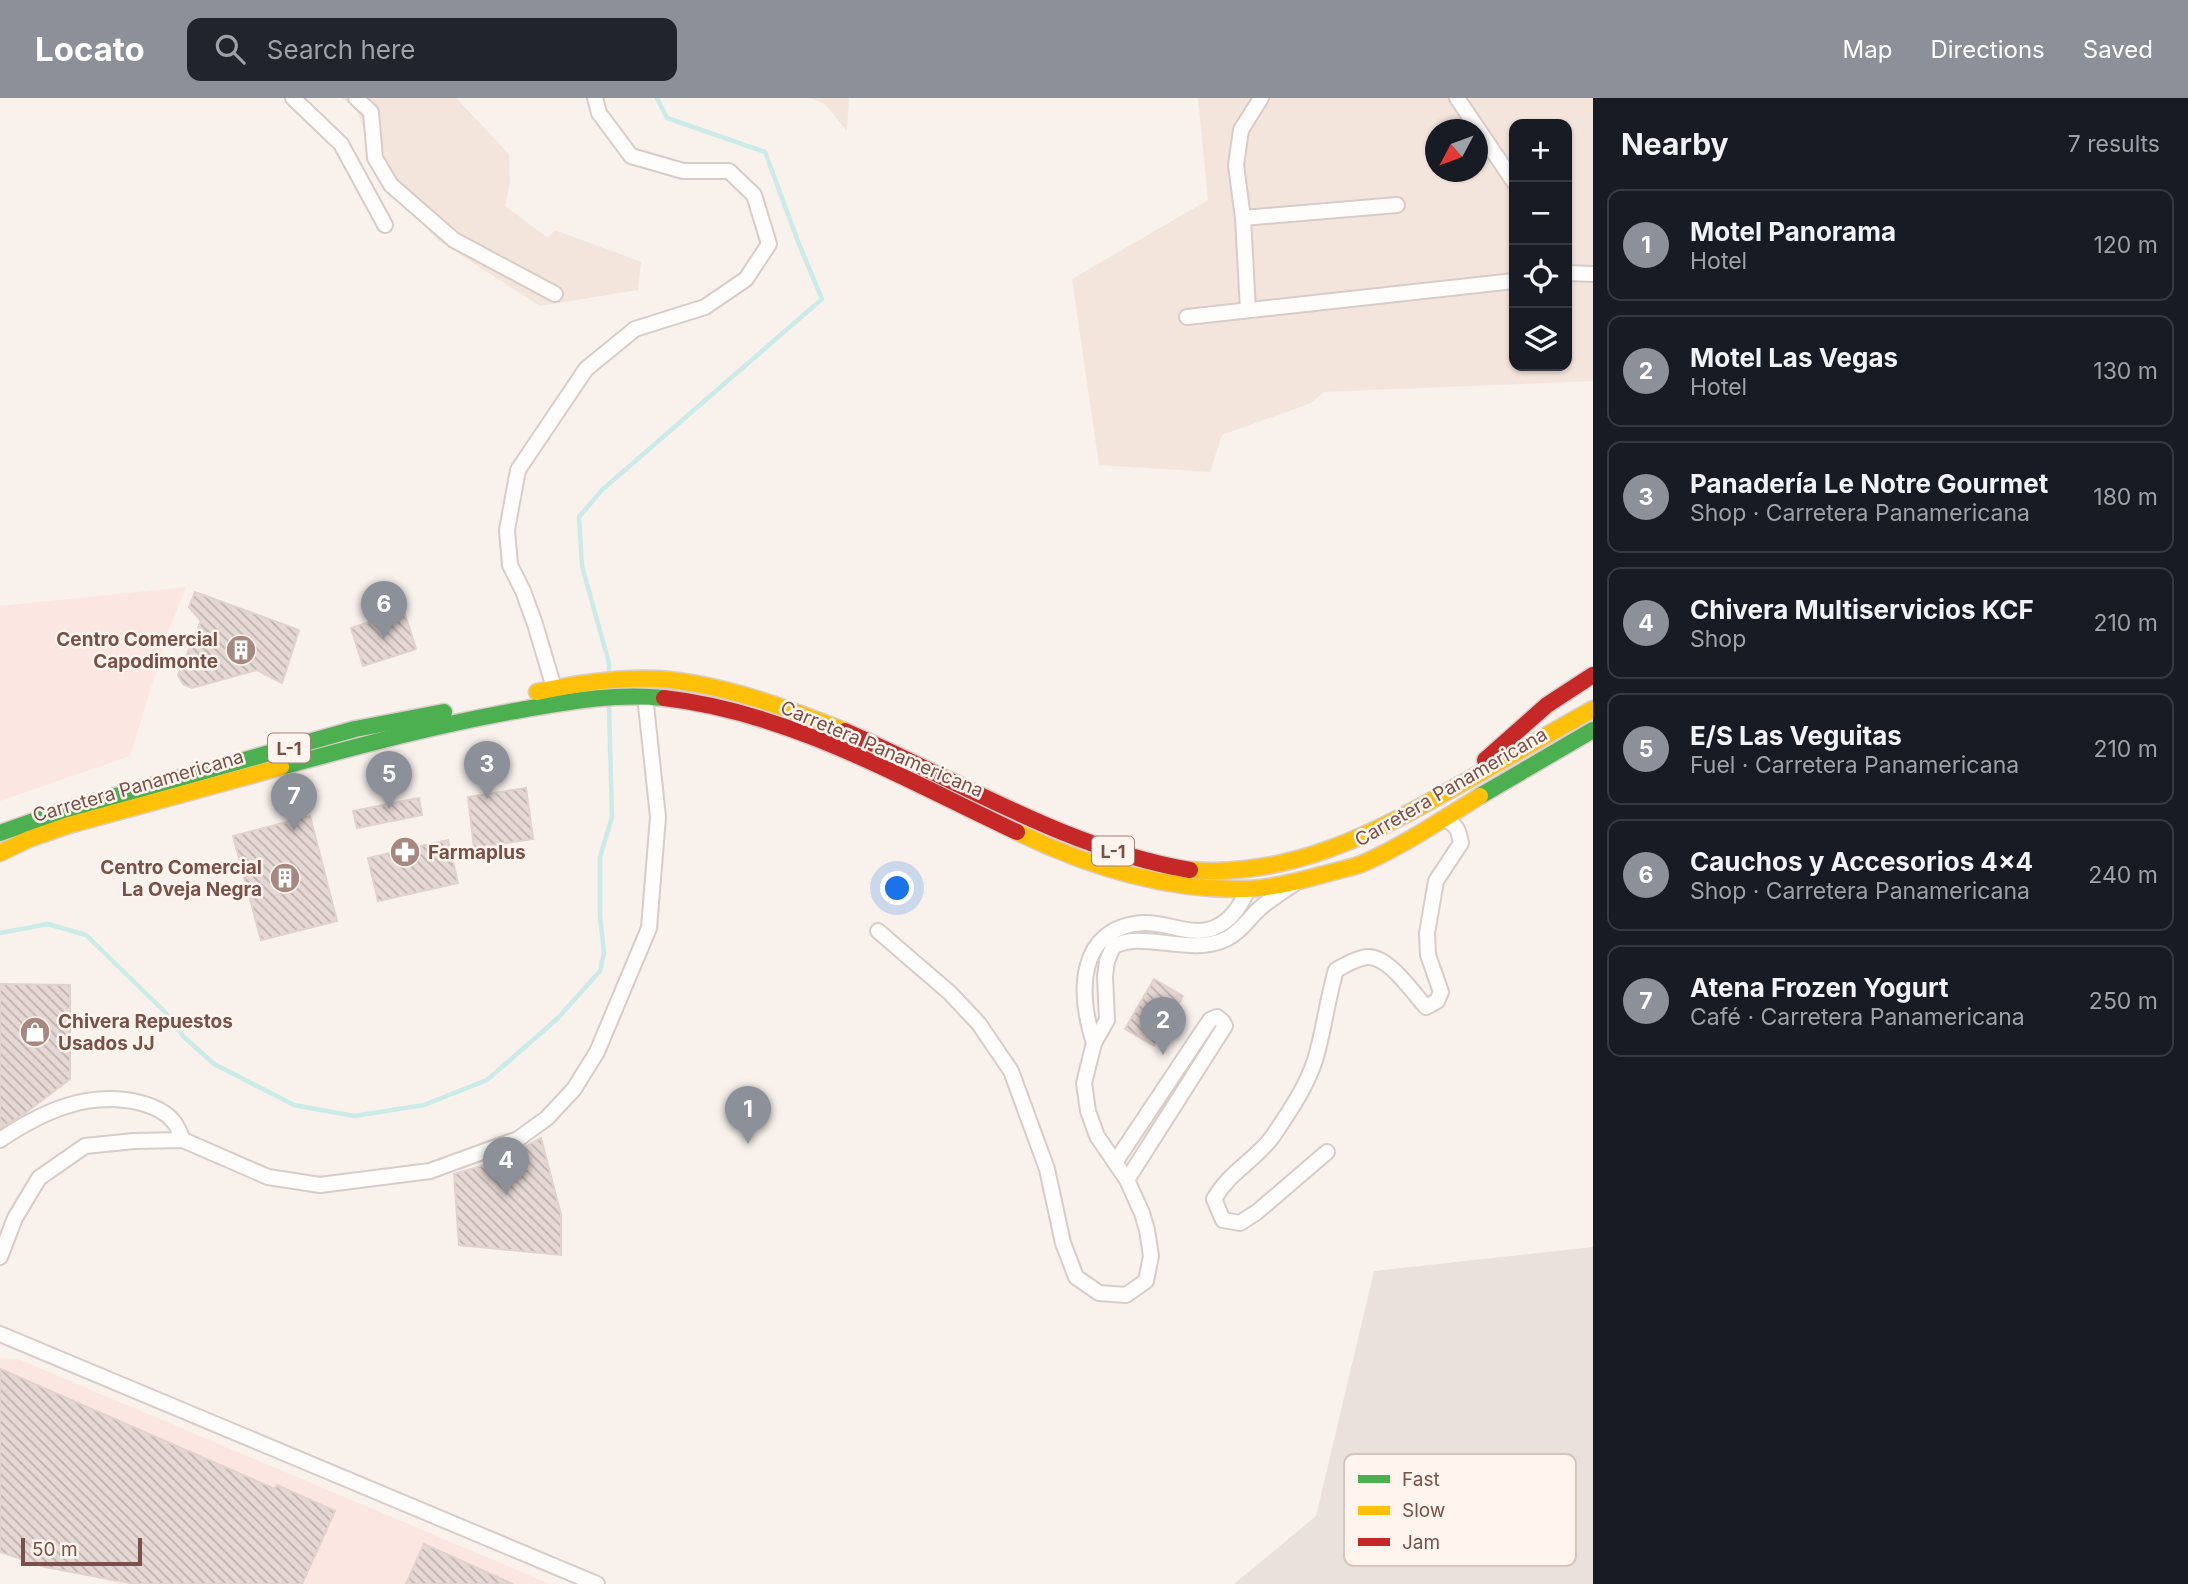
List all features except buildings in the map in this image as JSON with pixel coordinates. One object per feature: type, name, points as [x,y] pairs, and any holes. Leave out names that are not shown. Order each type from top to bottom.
[{"type":"main road","points":[[1451,790],[1547,705],[1593,675]]},
{"type":"main road","name":"Carretera Panamericana","points":[[0,833],[59,812],[355,729],[410,720],[554,688],[585,691],[673,681],[783,707],[828,723],[1035,819],[1115,852],[1196,871],[1238,871],[1289,863],[1327,851],[1385,826],[1593,709]]},
{"type":"main road","name":"Carretera Panamericana","points":[[626,688],[645,696],[681,700],[790,728],[884,769],[1039,843],[1114,869],[1179,886],[1248,889],[1298,881],[1364,863],[1444,820],[1593,730]]},
{"type":"main road","name":"Carretera Panamericana","points":[[0,853],[69,825],[357,746],[585,691]]},
{"type":"main road","points":[[1518,773],[1593,743]]},
{"type":"street","points":[[293,98],[341,144],[385,225]]},
{"type":"street","points":[[356,98],[371,112],[374,158],[391,185],[454,240],[555,294]]},
{"type":"street","points":[[554,688],[535,624],[510,565],[507,530],[518,470],[586,369],[635,329],[705,307],[746,279],[769,244],[754,195],[729,171],[683,171],[631,156],[599,113],[594,98]]},
{"type":"street","points":[[1248,310],[1243,218],[1236,165],[1241,130],[1261,98]]},
{"type":"street","points":[[1457,98],[1509,175]]},
{"type":"street","points":[[1243,218],[1396,205]]},
{"type":"street","points":[[1572,273],[1593,274]]},
{"type":"street","points":[[1187,317],[1509,282]]},
{"type":"street","points":[[0,1258],[15,1218],[39,1178],[85,1146],[183,1140],[268,1177],[320,1185],[430,1171],[518,1139],[547,1118],[574,1089],[597,1052],[649,928],[658,817],[645,696]]},
{"type":"street","points":[[1327,1152],[1257,1212],[1240,1223],[1223,1220],[1214,1199],[1223,1183],[1270,1140],[1297,1099],[1315,1060],[1326,1003],[1336,970],[1352,961],[1370,956],[1385,963],[1426,1007],[1437,1002],[1441,992],[1428,955],[1427,933],[1436,881],[1461,844],[1458,829],[1444,820]]},
{"type":"street","points":[[878,930],[950,993],[979,1024],[1011,1072],[1047,1169],[1076,1277],[1099,1293],[1126,1295],[1146,1281],[1151,1256],[1147,1230],[1127,1180],[1097,1136],[1088,1111],[1084,1083],[1094,1043],[1107,1020],[1107,961],[1113,947],[1133,940],[1201,946],[1226,939],[1260,908],[1298,881]]},
{"type":"street","points":[[1094,1043],[1085,1015],[1084,977],[1100,938],[1110,931],[1145,923],[1196,931],[1217,927],[1238,908],[1248,889]]},
{"type":"street","points":[[1116,1161],[1210,1020],[1217,1017],[1224,1026],[1127,1180]]},
{"type":"street","points":[[0,1140],[52,1111],[83,1101],[120,1098],[152,1105],[173,1120],[183,1140]]},
{"type":"street","points":[[0,1334],[597,1584]]},
{"type":"shaded area","points":[[341,98],[456,98],[509,154],[510,184],[505,206],[548,238],[555,230],[641,262],[638,290],[540,306],[439,241],[403,205],[367,158],[366,136],[356,108]]},
{"type":"shaded area","points":[[810,98],[849,98],[847,131],[825,104]]},
{"type":"shaded area","points":[[1198,98],[1593,98],[1593,381],[1324,392],[1311,403],[1222,435],[1210,472],[1099,465],[1072,279],[1208,200]]},
{"type":"shaded area","points":[[186,587],[169,629],[130,756],[0,801],[0,606]]},
{"type":"shaded area","points":[[1593,1247],[1593,1584],[1234,1584],[1316,1516],[1374,1271]]},
{"type":"shaded area","points":[[0,1358],[18,1359],[550,1584],[118,1584],[0,1550]]},
{"type":"waterway","points":[[609,675],[609,663],[582,566],[579,517],[602,490],[822,299],[765,152],[667,118],[657,98]]},
{"type":"waterway","points":[[0,933],[48,924],[86,935],[165,1012],[184,1037],[214,1064],[294,1105],[354,1116],[424,1105],[487,1080],[557,1019],[600,971],[604,953],[600,916],[600,857],[612,817],[609,705]]},
{"type":"traffic: fast","points":[[281,767],[433,728],[526,709],[612,697],[664,698]]},
{"type":"traffic: fast","points":[[0,833],[59,812],[355,729],[444,712]]},
{"type":"traffic: fast","points":[[1480,796],[1593,730]]},
{"type":"traffic: slow","points":[[537,692],[613,680],[659,679],[683,682],[754,698],[845,731]]},
{"type":"traffic: slow","points":[[1190,870],[1227,871],[1262,867],[1297,859],[1363,835],[1396,820],[1593,709]]},
{"type":"traffic: slow","points":[[0,853],[69,825],[281,767]]},
{"type":"traffic: slow","points":[[1017,832],[1071,856],[1129,874],[1188,886],[1247,889],[1296,882],[1361,864],[1410,839],[1480,796]]},
{"type":"traffic: jam","points":[[1485,760],[1547,705],[1593,675]]},
{"type":"traffic: jam","points":[[664,698],[756,717],[801,733],[889,770],[1017,832]]},
{"type":"traffic: jam","points":[[845,731],[1057,830],[1144,860],[1190,870]]},
{"type":"place","name":"Cauchos y Accesorios 4x4","points":[[384,639]]},
{"type":"place","name":"Centro Comercial Capodimonte","points":[[241,650]]},
{"type":"place","name":"Panadería Le Notre Gourmet","points":[[487,799]]},
{"type":"place","name":"E/S Las Veguitas","points":[[389,809]]},
{"type":"place","name":"Atena Frozen Yogurt","points":[[294,831]]},
{"type":"place","name":"Farmaplus","points":[[405,852]]},
{"type":"place","name":"Centro Comercial La Oveja Negra","points":[[285,878]]},
{"type":"place","name":"Chivera Repuestos Usados JJ","points":[[35,1032]]},
{"type":"place","name":"Motel Las Vegas","points":[[1163,1055]]},
{"type":"place","name":"Motel Panorama","points":[[748,1144]]},
{"type":"place","name":"Chivera Multiservicios KCF","points":[[506,1195]]}]
